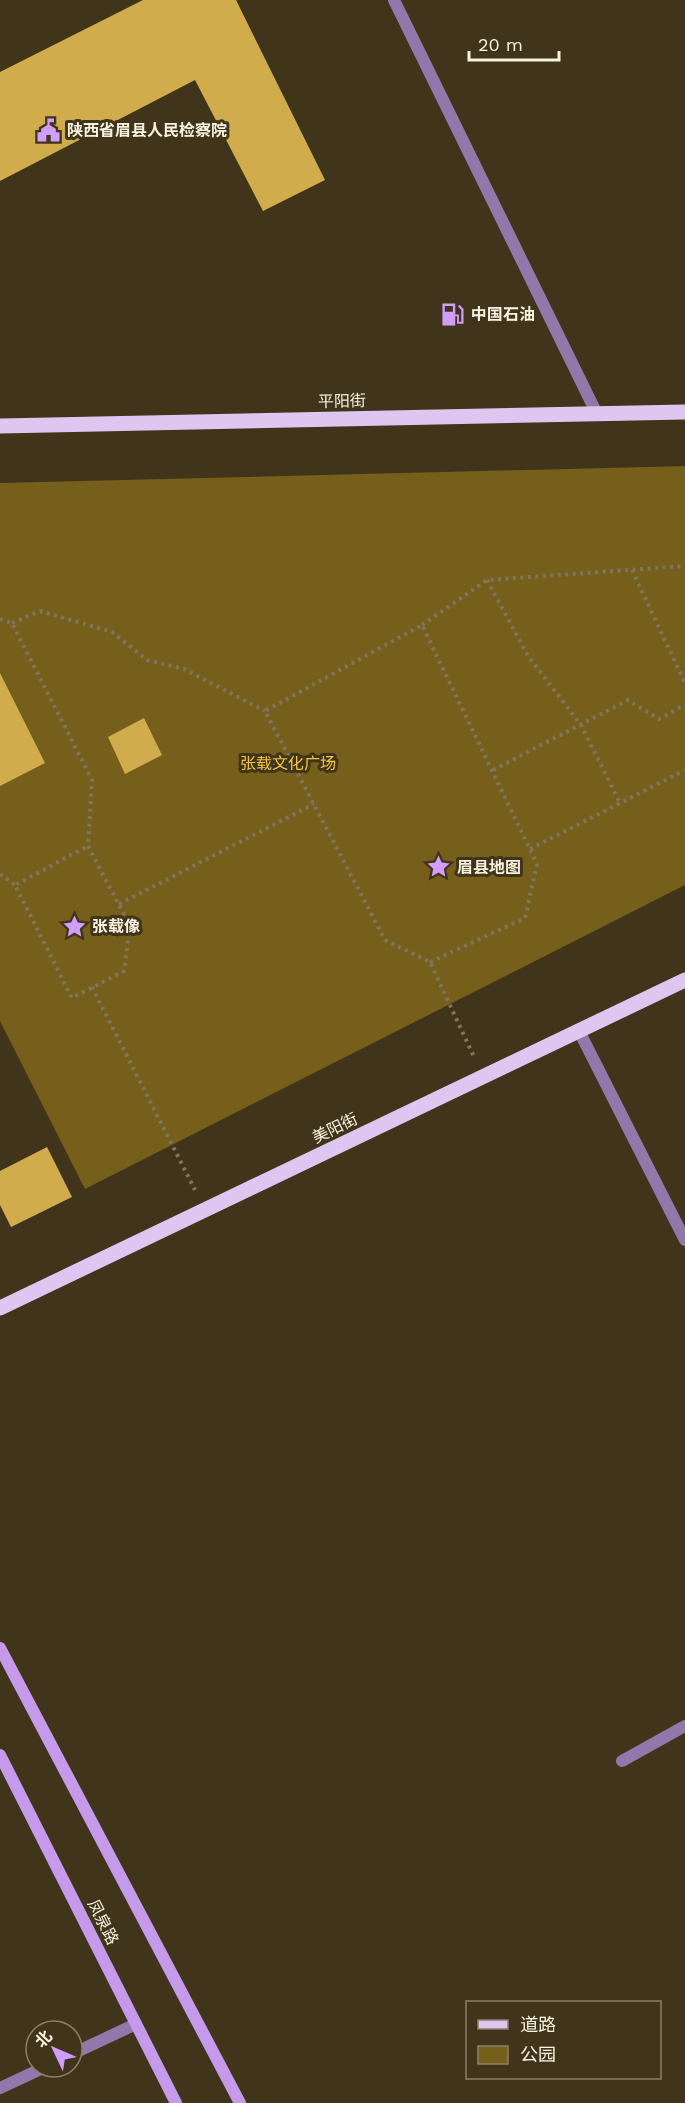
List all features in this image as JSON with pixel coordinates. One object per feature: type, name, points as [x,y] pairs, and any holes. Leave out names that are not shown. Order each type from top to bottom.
[{"type":"main road","name":"平阳街","points":[[0,426],[685,412]]},
{"type":"main road","name":"美阳街","points":[[0,1308],[685,980]]},
{"type":"main road","points":[[0,1648],[240,2103]]},
{"type":"main road","name":"凤泉路","points":[[0,1755],[176,2103]]},
{"type":"street","points":[[394,0],[597,414]]},
{"type":"street","points":[[579,1031],[685,1240]]},
{"type":"street","points":[[622,1761],[685,1726]]},
{"type":"street","points":[[84,2048],[136,2024]]},
{"type":"street","points":[[0,2088],[24,2077]]},
{"type":"path","points":[[265,711],[422,626],[487,580],[685,566]]},
{"type":"path","points":[[632,570],[685,684]]},
{"type":"path","points":[[487,580],[528,656],[581,725],[620,803]]},
{"type":"path","points":[[0,619],[12,623],[40,611],[112,632],[147,660],[184,669],[265,711],[385,940],[430,962],[483,1077]]},
{"type":"path","points":[[0,874],[15,885],[72,998],[124,971],[130,926],[88,846],[93,780],[12,623]]},
{"type":"path","points":[[422,626],[537,864],[525,918],[430,962]]},
{"type":"path","points":[[492,771],[628,700],[659,719],[685,705]]},
{"type":"path","points":[[530,849],[685,770]]},
{"type":"path","points":[[119,904],[314,804]]},
{"type":"path","points":[[15,885],[88,846]]},
{"type":"path","points":[[93,987],[205,1210]]},
{"type":"green space","name":"张载文化广场","points":[[685,466],[685,885],[85,1189],[0,1021],[0,483]]},
{"type":"building","name":"陕西省眉县人民检察院","points":[[143,0],[236,0],[325,180],[263,211],[195,80],[0,181],[0,72]]},
{"type":"building","points":[[0,673],[45,763],[0,786]]},
{"type":"building","points":[[144,718],[162,755],[125,774],[108,737]]},
{"type":"building","points":[[47,1147],[72,1197],[11,1227],[0,1205],[0,1171]]},
{"type":"place","name":"陕西省眉县人民检察院","points":[[49,130]]},
{"type":"place","name":"中国石油","points":[[453,314]]},
{"type":"place","name":"眉县地图","points":[[439,867]]},
{"type":"place","name":"张载像","points":[[74,926]]}]
